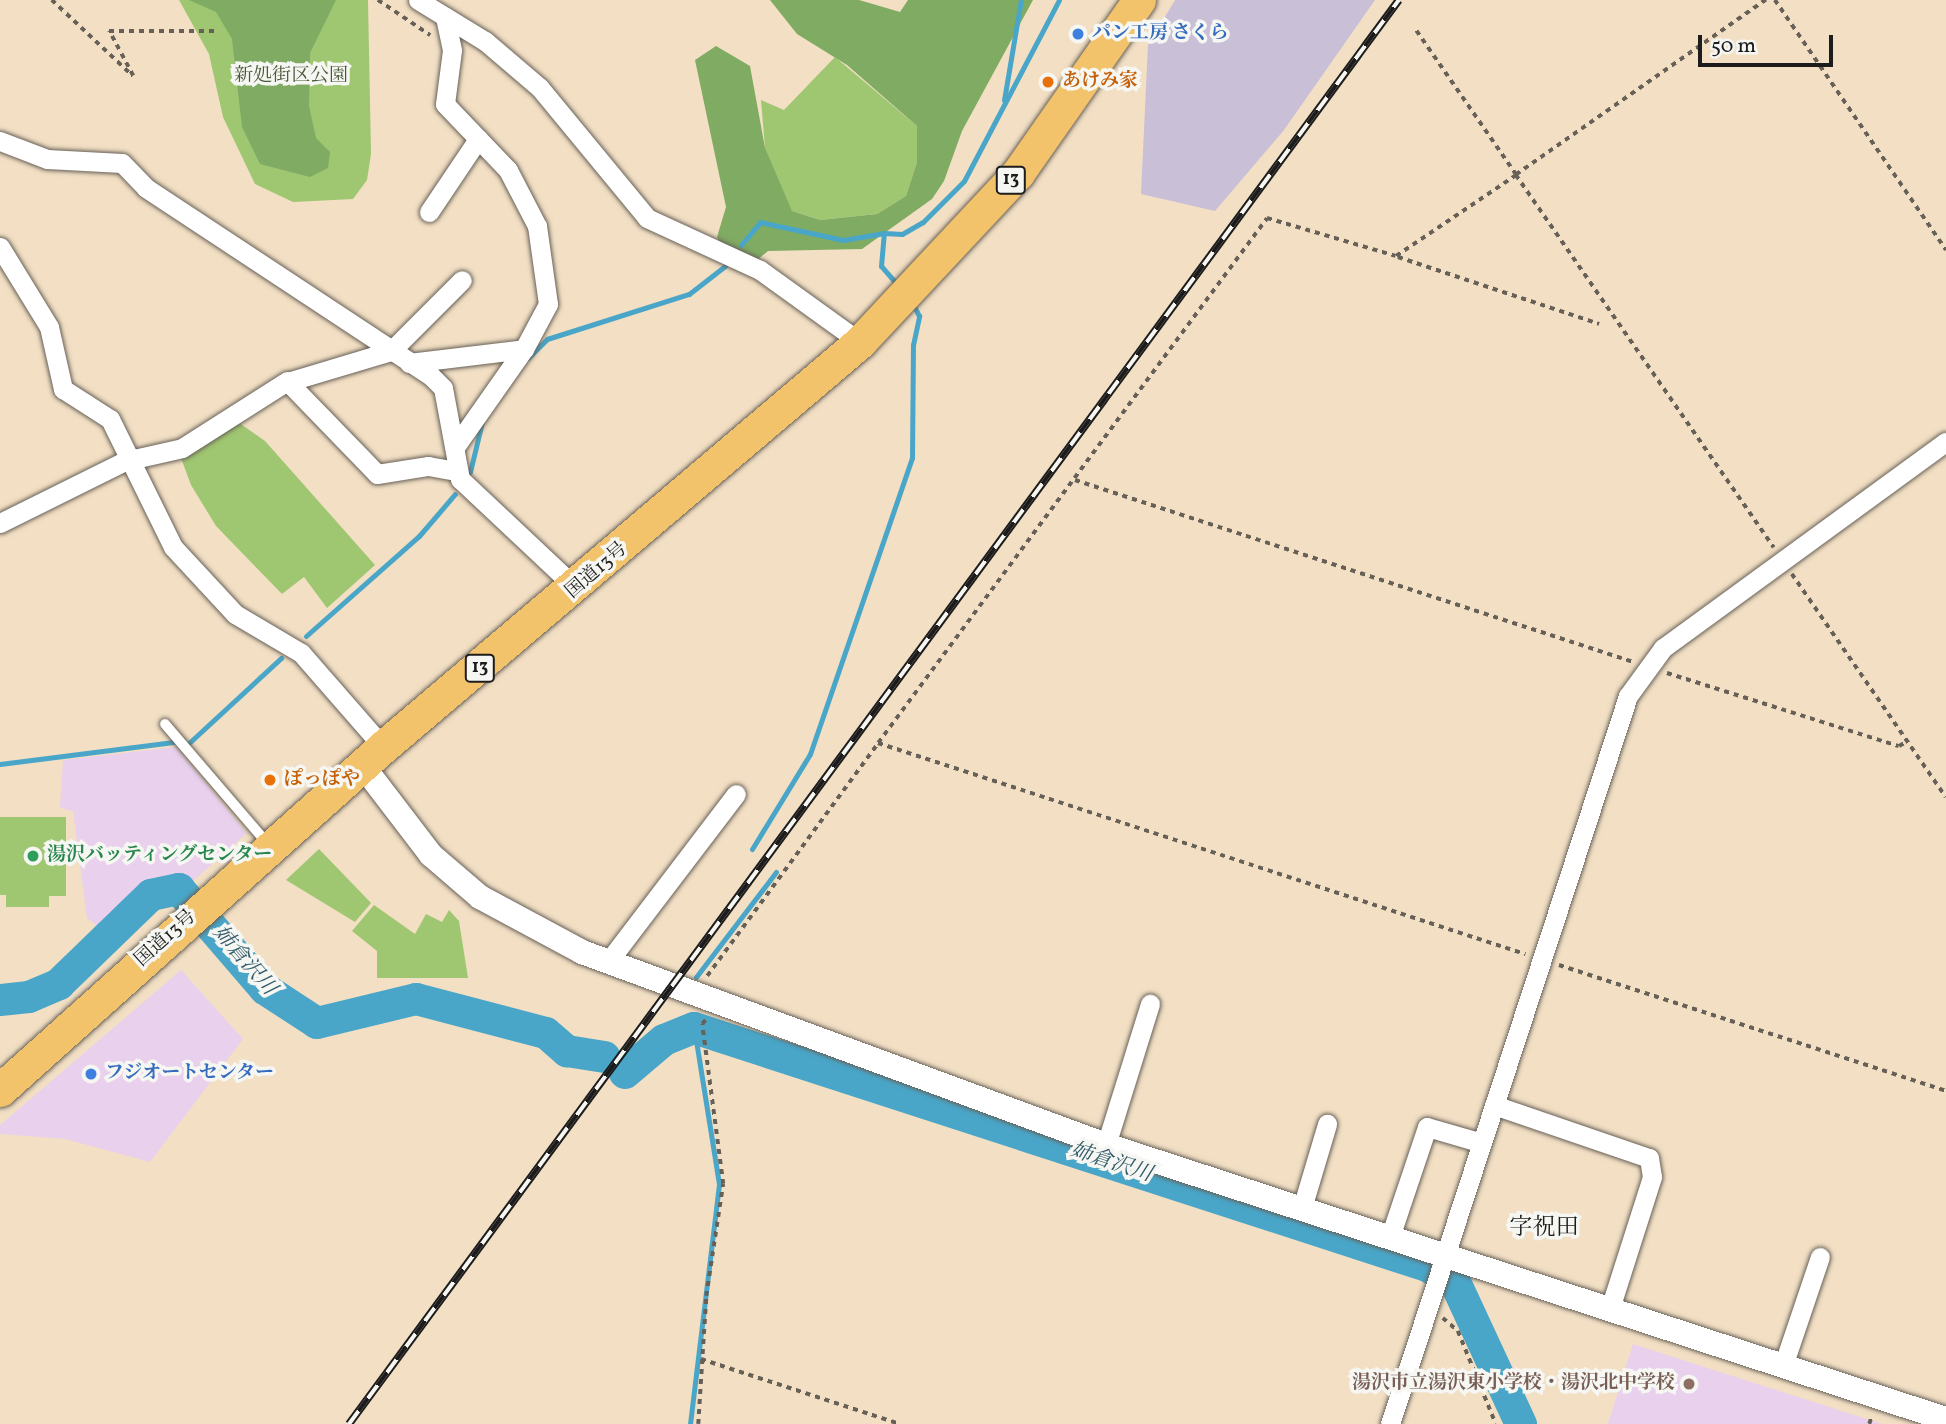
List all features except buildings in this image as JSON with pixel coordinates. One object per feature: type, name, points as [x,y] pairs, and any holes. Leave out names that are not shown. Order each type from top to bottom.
[{"type":"highway","name":"国道13号","points":[[0,1090],[179,927],[373,757],[577,589],[860,342],[1018,173],[1139,0]]},
{"type":"street","points":[[418,0],[444,9],[559,106],[610,179],[647,218],[760,270],[860,342]]},
{"type":"street","points":[[444,9],[452,50],[445,104],[508,170],[537,226],[550,281],[548,304],[524,349],[455,447]]},
{"type":"street","points":[[429,212],[478,139]]},
{"type":"street","points":[[0,141],[47,159],[122,163],[146,188],[443,388],[455,447],[456,471]]},
{"type":"street","points":[[0,247],[49,327],[63,388],[110,419],[125,461],[173,547],[235,614],[301,653],[373,757],[431,855],[481,897],[608,962],[699,993],[1106,1145],[1946,1419]]},
{"type":"street","points":[[0,523],[125,461],[182,448],[287,381],[391,351],[462,280]]},
{"type":"street","points":[[408,363],[524,349]]},
{"type":"street","points":[[287,381],[377,474],[428,466],[456,471],[505,526],[577,589]]},
{"type":"street","points":[[1390,1424],[1616,722],[1646,666],[1781,558],[1946,442]]},
{"type":"street","points":[[608,962],[736,794]]},
{"type":"street","points":[[1106,1145],[1150,1004]]},
{"type":"street","points":[[1494,1105],[1649,1158],[1652,1177],[1610,1308]]},
{"type":"street","points":[[1301,1208],[1327,1124]]},
{"type":"street","points":[[1390,1237],[1427,1127],[1482,1143]]},
{"type":"street","points":[[1783,1366],[1820,1257]]},
{"type":"lane","points":[[165,724],[270,847]]},
{"type":"path","points":[[52,0],[133,76],[109,32],[217,31]]},
{"type":"path","points":[[378,0],[452,50]]},
{"type":"path","points":[[1396,256],[1766,0]]},
{"type":"path","points":[[1775,0],[1946,250]]},
{"type":"path","points":[[1415,29],[1946,797]]},
{"type":"path","points":[[699,993],[710,969],[1268,218],[1396,256],[1599,324]]},
{"type":"path","points":[[1075,480],[1899,746],[1908,741]]},
{"type":"path","points":[[878,743],[1946,1091]]},
{"type":"path","points":[[698,1424],[701,1359],[723,1184],[702,1024]]},
{"type":"path","points":[[1430,1305],[1458,1331],[1496,1424]]},
{"type":"path","points":[[701,1359],[900,1424]]},
{"type":"shaded area","points":[[1175,0],[1375,0],[1284,130],[1215,211],[1141,194],[1148,45]]},
{"type":"shaded area","points":[[176,747],[247,833],[193,881],[180,875],[153,878],[99,927],[87,918],[73,811],[60,808],[63,760]]},
{"type":"shaded area","points":[[181,970],[243,1039],[150,1162],[65,1139],[0,1134],[0,1125]]},
{"type":"shaded area","name":"湯沢市立湯沢東小学校・湯沢北中学校","points":[[1633,1344],[1882,1424],[1608,1424]]},
{"type":"green space","name":"新処街区公園","points":[[179,0],[368,0],[371,154],[367,180],[353,199],[293,202],[255,184],[223,117],[209,54]]},
{"type":"green space","points":[[189,0],[336,0],[310,53],[309,106],[316,138],[330,152],[328,168],[310,177],[260,164],[242,127],[232,39],[216,12]]},
{"type":"green space","points":[[770,0],[859,0],[900,12],[908,0],[1033,0],[962,131],[944,181],[932,199],[862,249],[768,251],[756,261],[725,252],[717,237],[726,207],[695,60],[716,46],[750,66],[765,148],[792,211],[820,220],[877,214],[906,196],[917,162],[917,126],[847,65],[797,34]]},
{"type":"green space","points":[[835,57],[917,126],[917,162],[906,196],[877,214],[820,220],[792,211],[779,192],[765,148],[761,100],[784,110]]},
{"type":"green space","points":[[238,422],[265,441],[375,565],[327,608],[304,577],[282,594],[216,526],[191,485],[181,458]]},
{"type":"green space","name":"湯沢バッティングセンター","points":[[0,817],[66,817],[66,896],[49,896],[49,907],[6,907],[6,895],[0,895]]},
{"type":"green space","points":[[319,849],[371,903],[355,922],[286,880]]},
{"type":"green space","points":[[374,905],[415,934],[426,914],[442,922],[449,910],[459,921],[468,978],[377,978],[377,951],[352,931]]},
{"type":"waterway","points":[[1004,100],[1021,0]]},
{"type":"waterway","points":[[895,282],[881,266],[884,233],[902,234],[923,222],[964,181],[1059,0]]},
{"type":"waterway","points":[[741,245],[760,222],[843,240],[884,233]]},
{"type":"waterway","points":[[528,358],[547,339],[689,294],[725,266]]},
{"type":"waterway","points":[[752,849],[810,754],[912,458],[913,345],[919,316],[913,304]]},
{"type":"waterway","points":[[470,472],[482,422]]},
{"type":"waterway","points":[[306,636],[419,536],[455,494]]},
{"type":"waterway","points":[[190,742],[281,658]]},
{"type":"waterway","points":[[0,764],[174,742]]},
{"type":"waterway","points":[[696,977],[776,872]]},
{"type":"waterway","name":"姉倉沢川","points":[[0,1000],[29,997],[59,984],[151,895],[179,889],[265,989],[317,1023],[416,999],[546,1033],[567,1051],[605,1057]]},
{"type":"waterway","points":[[690,1424],[719,1184],[694,1028]]},
{"type":"waterway","name":"姉倉沢川","points":[[625,1073],[664,1040],[694,1028],[1427,1266],[1455,1282],[1521,1424]]},
{"type":"railway","points":[[349,1424],[1399,0]]},
{"type":"place","name":"パン工房 さくら","points":[[1078,34]]},
{"type":"place","name":"あけみ家","points":[[1048,82]]},
{"type":"place","name":"ぽっぽや","points":[[270,780]]},
{"type":"place","name":"湯沢バッティングセンター","points":[[33,856]]},
{"type":"place","name":"フジオートセンター","points":[[91,1074]]},
{"type":"place","name":"湯沢市立湯沢東小学校・湯沢北中学校","points":[[1689,1384]]},
{"type":"district","name":"字祝田","points":[[1544,1228]]}]
